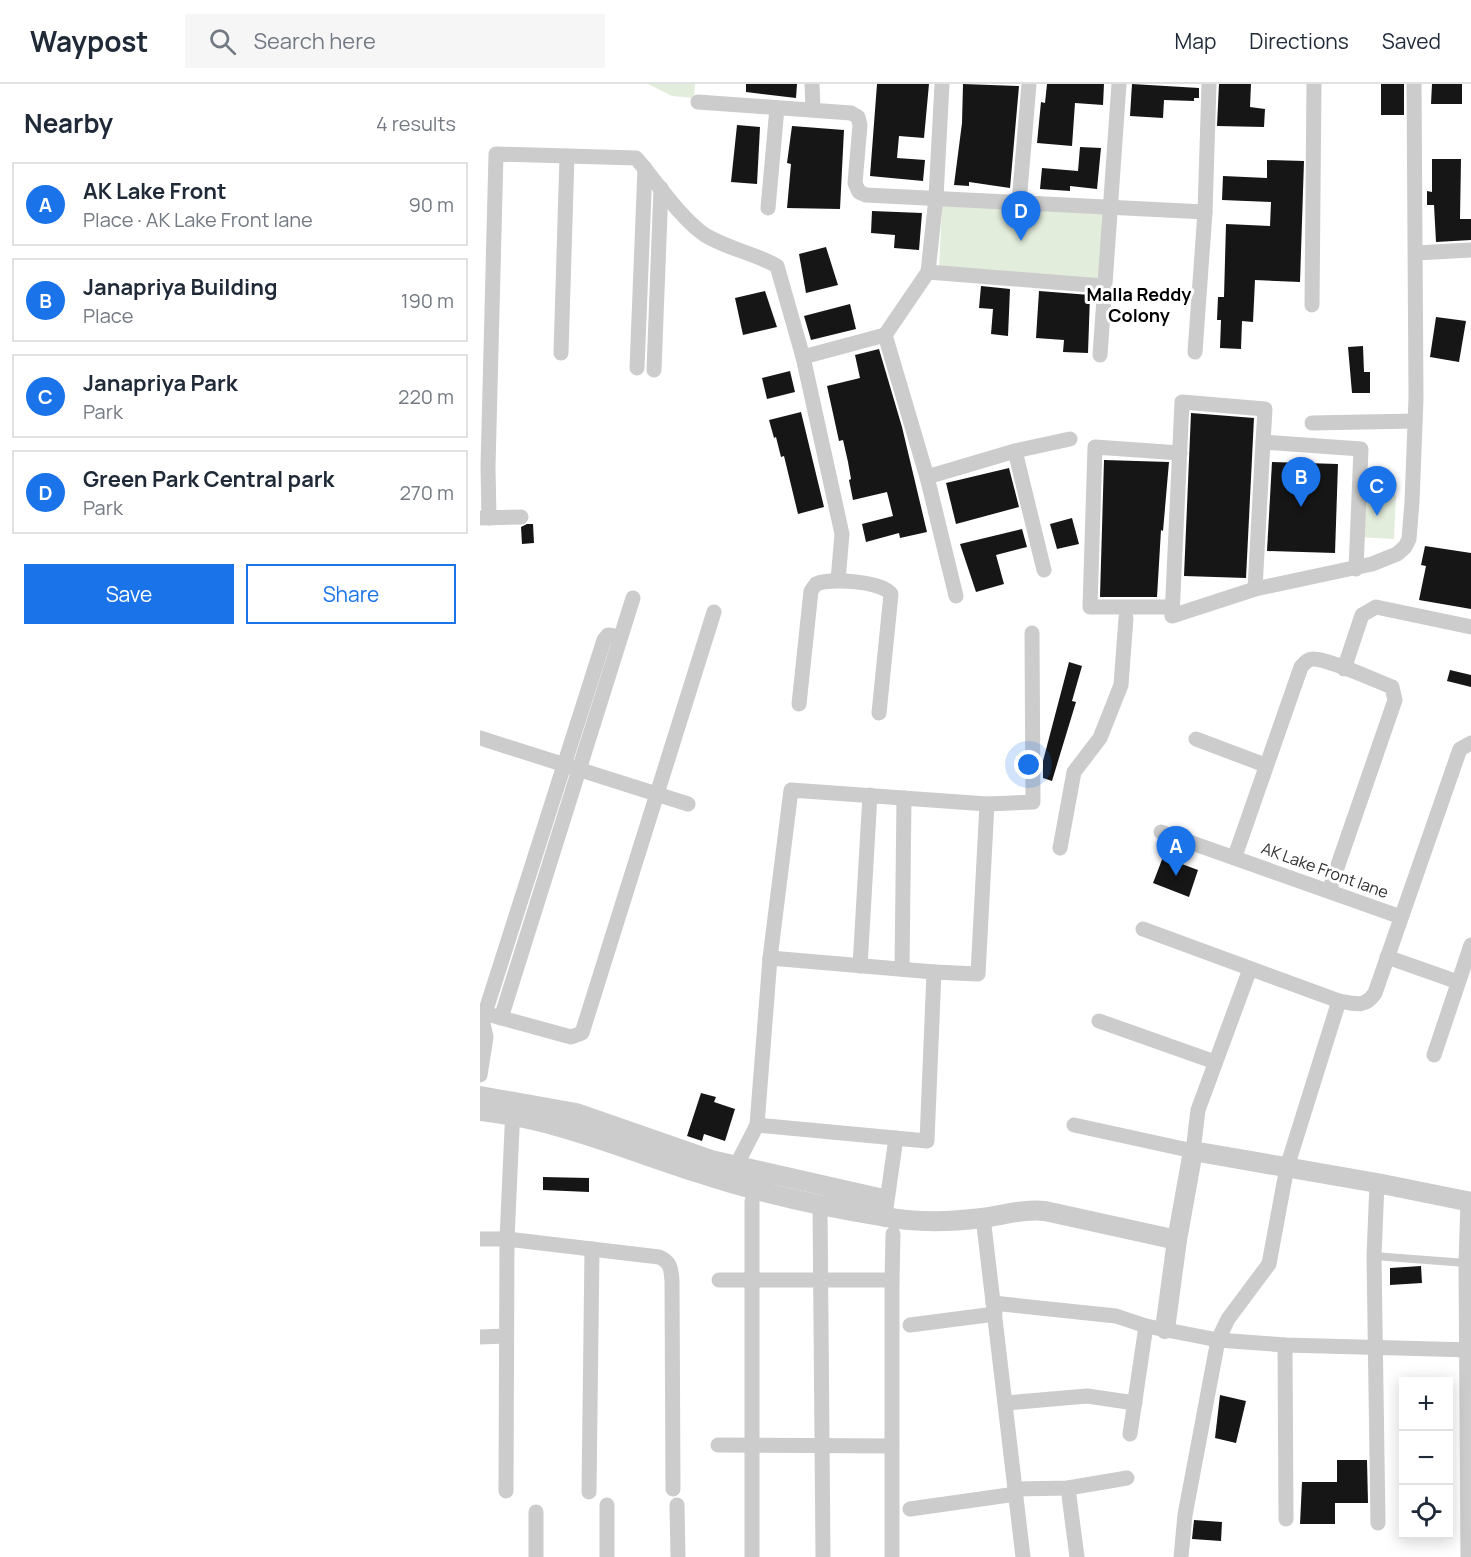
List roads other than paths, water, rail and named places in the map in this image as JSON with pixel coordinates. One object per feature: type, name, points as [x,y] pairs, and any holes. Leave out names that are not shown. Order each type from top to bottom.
[{"type":"street","points":[[812,84],[813,110]]},
{"type":"street","points":[[803,357],[885,335],[925,278],[936,197],[942,84]]},
{"type":"street","points":[[1019,203],[1029,84]]},
{"type":"street","points":[[1100,356],[1108,208],[1119,84]]},
{"type":"street","points":[[1195,352],[1205,212],[1209,84]]},
{"type":"street","points":[[1311,305],[1314,84]]},
{"type":"street","points":[[1255,589],[1264,409],[1182,402],[1172,616],[1255,589],[1356,569],[1397,554],[1409,538],[1415,421],[1414,84]]},
{"type":"street","points":[[698,102],[851,113],[858,117],[860,125],[855,183],[859,192],[866,195],[1205,212]]},
{"type":"street","points":[[768,208],[777,108]]},
{"type":"street","points":[[521,517],[484,518],[488,467],[496,154],[636,158],[703,233],[734,251],[766,260],[777,266],[803,357],[842,534],[842,553],[837,580]]},
{"type":"street","points":[[561,353],[567,156]]},
{"type":"street","points":[[637,368],[645,168]]},
{"type":"street","points":[[654,370],[661,188]]},
{"type":"street","points":[[1416,253],[1471,250]]},
{"type":"street","points":[[925,278],[1103,286]]},
{"type":"street","points":[[639,324],[656,325]]},
{"type":"street","points":[[885,335],[927,477],[956,596]]},
{"type":"street","points":[[1312,423],[1415,421]]},
{"type":"street","points":[[927,477],[1015,451],[1070,439]]},
{"type":"street","points":[[1263,442],[1361,449],[1356,569]]},
{"type":"street","points":[[1172,607],[1090,607],[1095,447],[1180,453]]},
{"type":"street","points":[[1015,451],[1044,570]]},
{"type":"street","points":[[799,704],[812,591],[816,584],[837,580],[884,588],[891,594],[879,713]]},
{"type":"street","points":[[480,1075],[486,1037],[483,1013],[633,598]]},
{"type":"street","points":[[1344,669],[1362,615],[1376,607],[1471,627]]},
{"type":"street","points":[[483,1013],[571,1037],[582,1033],[714,612]]},
{"type":"street","points":[[1060,848],[1074,772],[1100,738],[1121,685],[1126,618]]},
{"type":"street","points":[[733,1174],[758,1125],[770,958],[791,790],[987,804],[1033,802],[1032,633]]},
{"type":"street","points":[[1235,856],[1301,667],[1307,660],[1315,659],[1344,669],[1392,687],[1395,700],[1329,891]]},
{"type":"street","points":[[480,738],[688,804]]},
{"type":"street","points":[[1196,739],[1265,765]]},
{"type":"street","points":[[1401,917],[1460,749],[1471,743]]},
{"type":"street","points":[[486,1037],[495,1029],[501,1018],[571,767]]},
{"type":"street","points":[[860,966],[870,795]]},
{"type":"street","points":[[902,969],[904,798]]},
{"type":"street","points":[[770,958],[978,974],[987,804]]},
{"type":"street","name":"AK Lake Front lane","points":[[1161,832],[1235,856],[1401,917],[1375,993],[1369,1002],[1359,1005],[1339,1002]]},
{"type":"street","points":[[1143,929],[1339,1002],[1287,1167],[1269,1264],[1228,1319],[1218,1340],[1185,1515],[1181,1557]]},
{"type":"street","points":[[1434,1055],[1471,945]]},
{"type":"street","points":[[1387,957],[1458,982]]},
{"type":"street","points":[[1130,1434],[1135,1403],[1177,1240],[1198,1110],[1250,969]]},
{"type":"street","points":[[758,1125],[927,1141],[934,972]]},
{"type":"street","points":[[1099,1021],[1215,1062]]},
{"type":"street","points":[[480,1096],[513,1108],[603,1121],[692,1154],[733,1174],[889,1226],[913,1221],[983,1217],[1027,1210],[1045,1211],[1177,1240]]},
{"type":"street","points":[[480,1111],[513,1108]]},
{"type":"street","points":[[506,1491],[507,1239],[513,1108]]},
{"type":"street","points":[[1074,1125],[1193,1151],[1469,1201],[1466,1263],[1469,1350],[1468,1557]]},
{"type":"street","points":[[892,1557],[892,1280],[889,1226],[896,1138]]},
{"type":"street","points":[[733,1174],[879,1198],[889,1226]]},
{"type":"street","points":[[1377,1183],[1374,1256],[1378,1523]]},
{"type":"street","points":[[752,1201],[752,1557]]},
{"type":"street","points":[[820,1204],[823,1557]]},
{"type":"street","points":[[983,1217],[1023,1557]]},
{"type":"street","points":[[480,1239],[507,1239],[658,1257],[667,1261],[671,1267],[673,1489]]},
{"type":"street","points":[[589,1492],[592,1249]]},
{"type":"street","points":[[719,1280],[892,1280]]},
{"type":"street","points":[[910,1324],[994,1308],[1116,1316],[1156,1328],[1218,1340],[1285,1345],[1469,1350]]},
{"type":"street","points":[[480,1337],[506,1336]]},
{"type":"street","points":[[1285,1345],[1286,1519]]},
{"type":"street","points":[[1006,1403],[1087,1396],[1135,1403]]},
{"type":"street","points":[[718,1445],[891,1446]]},
{"type":"street","points":[[910,1509],[1016,1491],[1068,1488],[1127,1478]]},
{"type":"street","points":[[1068,1488],[1077,1557]]},
{"type":"street","points":[[607,1505],[607,1557]]},
{"type":"street","points":[[677,1505],[678,1557]]},
{"type":"street","points":[[536,1512],[536,1557]]},
{"type":"lane","points":[[1374,1256],[1466,1263]]},
{"type":"place","name":"Green Park Central park","points":[[1021,241]]},
{"type":"place","name":"Janapriya Building","points":[[1301,507]]},
{"type":"place","name":"Janapriya Park","points":[[1377,516]]},
{"type":"place","name":"AK Lake Front","points":[[1176,876]]},
{"type":"district","name":"Malla Reddy Colony","points":[[1139,304]]}]
